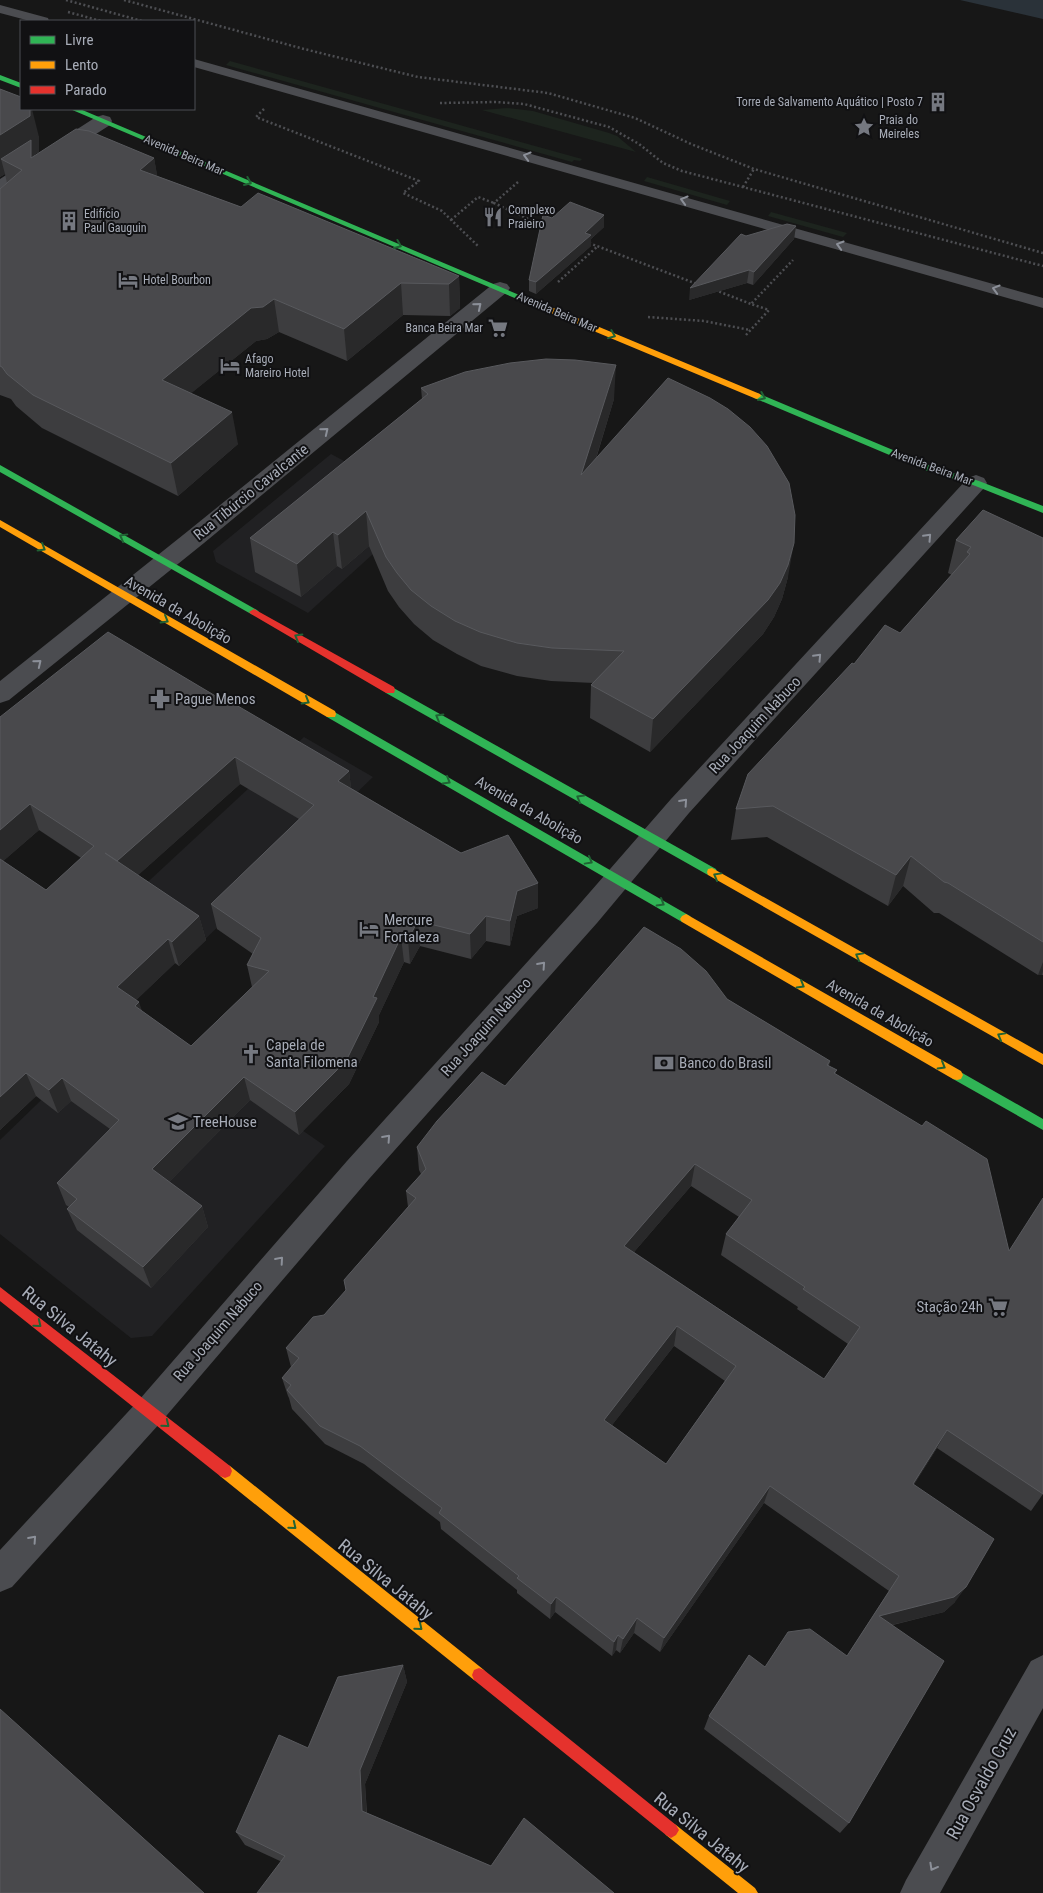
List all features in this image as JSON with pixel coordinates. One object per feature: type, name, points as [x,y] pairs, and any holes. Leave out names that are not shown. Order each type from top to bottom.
[{"type":"main road","points":[[0,77],[20,86]]},
{"type":"main road","name":"Avenida Beira Mar","points":[[76,110],[928,468],[976,483],[1043,510]]},
{"type":"main road","points":[[0,468],[1043,1060]]},
{"type":"main road","name":"Avenida da Abolição","points":[[0,523],[1043,1125]]},
{"type":"main road","name":"Rua Silva Jatahy","points":[[0,1293],[150,1411],[750,1893]]},
{"type":"street","points":[[0,187],[103,121]]},
{"type":"street","name":"Rua Tibúrcio Cavalcante","points":[[0,694],[165,562],[500,288]]},
{"type":"street","name":"Rua Joaquim Nabuco","points":[[0,1575],[150,1411],[358,1170],[653,839],[680,806],[976,483]]},
{"type":"street","name":"Rua Osvaldo Cruz","points":[[919,1893],[1043,1672]]},
{"type":"lane","points":[[0,9],[39,20]]},
{"type":"lane","points":[[195,63],[1043,303]]},
{"type":"path","points":[[66,0],[138,20]]},
{"type":"path","points":[[124,0],[304,49],[418,77],[548,93],[635,118],[691,144],[754,169],[1043,253]]},
{"type":"path","points":[[439,103],[496,102],[524,104],[609,127],[639,144],[663,163],[682,171],[1043,266]]},
{"type":"path","points":[[267,107],[256,117],[419,181],[403,193],[442,211],[480,248]]},
{"type":"path","points":[[743,187],[754,169]]},
{"type":"path","points":[[494,203],[521,179]]},
{"type":"path","points":[[451,220],[478,197],[545,227]]},
{"type":"path","points":[[580,240],[700,284]]},
{"type":"path","points":[[555,285],[598,246]]},
{"type":"path","points":[[751,304],[796,257]]},
{"type":"path","points":[[708,288],[770,310],[746,335]]},
{"type":"path","points":[[646,317],[704,321],[750,330]]},
{"type":"shaded area","points":[[960,0],[1043,0],[1043,19]]},
{"type":"shaded area","points":[[230,61],[582,159],[572,162],[226,65]]},
{"type":"shaded area","points":[[507,108],[533,111],[609,133],[617,136],[636,152],[482,110]]},
{"type":"shaded area","points":[[647,177],[730,201],[727,205],[644,181]]},
{"type":"shaded area","points":[[771,212],[847,233],[843,237],[768,216]]},
{"type":"shaded area","points":[[331,454],[427,505],[308,613],[216,562],[213,551]]},
{"type":"shaded area","points":[[304,737],[373,777],[195,949],[109,918]]},
{"type":"shaded area","points":[[132,1012],[325,1146],[152,1336],[131,1338],[0,1234],[0,1140]]},
{"type":"building","points":[[0,89],[20,97],[20,110],[30,110],[30,116],[0,135]]},
{"type":"building","points":[[76,129],[89,131],[154,158],[140,170],[241,207],[258,193],[459,276],[449,284],[401,283],[344,329],[274,299],[263,307],[251,308],[162,380],[232,412],[171,463],[33,395],[0,366],[0,189],[22,170],[1,159],[31,140],[31,158]]},
{"type":"building","points":[[570,202],[604,215],[585,233],[591,235],[536,282],[529,280],[543,215],[552,218]]},
{"type":"building","points":[[787,224],[796,226],[754,272],[749,270],[690,288],[741,234],[746,236]]},
{"type":"building","points":[[546,359],[616,365],[581,475],[668,378],[710,398],[728,409],[750,427],[767,446],[789,483],[795,515],[794,543],[788,565],[780,583],[768,600],[653,719],[591,685],[624,651],[552,648],[517,643],[480,632],[455,621],[431,606],[411,590],[386,557],[366,511],[338,535],[333,532],[297,564],[250,538],[428,394],[421,388],[465,372],[510,363]]},
{"type":"building","points":[[983,510],[1043,538],[1043,942],[944,882],[911,856],[896,875],[773,806],[736,809],[748,774],[852,663],[854,664],[885,625],[900,633],[970,554],[967,552],[971,547],[956,540]]},
{"type":"building","points":[[108,632],[229,704],[231,702],[349,771],[338,781],[461,853],[508,835],[538,883],[517,891],[510,921],[486,916],[470,934],[418,921],[408,939],[401,937],[373,997],[377,998],[346,1061],[295,1112],[244,1077],[152,1169],[202,1206],[143,1267],[67,1209],[77,1199],[57,1183],[119,1120],[62,1078],[49,1090],[26,1073],[0,1097],[0,859],[46,890],[94,846],[30,804],[0,830],[0,717]],"holes":[[[235,757],[314,805],[211,904],[261,938],[247,965],[269,971],[191,1046],[135,1006],[139,1002],[117,987],[168,939],[172,942],[199,916],[105,853],[117,861]]]},
{"type":"building","points":[[644,927],[681,949],[706,971],[727,999],[830,1061],[827,1065],[837,1070],[834,1073],[922,1126],[926,1121],[987,1159],[1009,1251],[1043,1198],[1043,1494],[947,1430],[913,1484],[994,1539],[966,1587],[954,1597],[879,1616],[944,1661],[849,1823],[709,1716],[749,1655],[765,1667],[788,1632],[810,1629],[847,1656],[899,1576],[770,1486],[664,1638],[637,1618],[623,1639],[618,1635],[614,1642],[556,1597],[551,1604],[517,1578],[519,1576],[439,1513],[442,1508],[360,1446],[320,1426],[287,1390],[291,1385],[282,1378],[299,1358],[286,1348],[313,1317],[324,1315],[346,1290],[344,1280],[416,1198],[406,1191],[426,1169],[417,1147],[437,1121],[482,1072],[505,1086]],"holes":[[[695,1164],[752,1200],[726,1234],[805,1287],[803,1289],[860,1327],[824,1379],[624,1246]],[[677,1326],[736,1366],[666,1464],[604,1420]]]},
{"type":"building","points":[[403,1665],[360,1770],[362,1811],[491,1866],[524,1818],[614,1893],[257,1893],[285,1856],[236,1832],[279,1735],[308,1748],[338,1677]]},
{"type":"building","points":[[0,1709],[204,1893],[0,1893]]},
{"type":"traffic: fast","points":[[0,77],[20,86]]},
{"type":"traffic: fast","points":[[76,110],[520,297]]},
{"type":"traffic: fast","points":[[757,396],[928,468],[976,483],[1043,510]]},
{"type":"traffic: fast","points":[[0,468],[254,612]]},
{"type":"traffic: fast","points":[[390,690],[712,872]]},
{"type":"traffic: fast","points":[[331,714],[686,919]]},
{"type":"traffic: fast","points":[[957,1075],[1043,1125]]},
{"type":"traffic: slow","points":[[520,297],[757,396]]},
{"type":"traffic: slow","points":[[0,523],[331,714]]},
{"type":"traffic: slow","points":[[712,872],[1043,1060]]},
{"type":"traffic: slow","points":[[686,919],[957,1075]]},
{"type":"traffic: slow","points":[[225,1471],[479,1675]]},
{"type":"traffic: slow","points":[[671,1830],[750,1893]]},
{"type":"traffic: jam","points":[[254,612],[390,690]]},
{"type":"traffic: jam","points":[[0,1293],[225,1471]]},
{"type":"traffic: jam","points":[[479,1675],[671,1830]]},
{"type":"place","name":"Torre de Salvamento Aquático | Posto 7","points":[[938,102]]},
{"type":"place","name":"Praia do Meireles","points":[[864,127]]},
{"type":"place","name":"Complexo Praieiro","points":[[493,217]]},
{"type":"place","name":"Edifício Paul Gauguin","points":[[69,221]]},
{"type":"place","name":"Hotel Bourbon","points":[[128,280]]},
{"type":"place","name":"Banca Beira Mar","points":[[498,328]]},
{"type":"place","name":"Afago Mareiro Hotel","points":[[230,366]]},
{"type":"place","name":"Pague Menos","points":[[160,699]]},
{"type":"place","name":"Mercure Fortaleza","points":[[369,929]]},
{"type":"place","name":"Capela de Santa Filomena","points":[[251,1054]]},
{"type":"place","name":"Banco do Brasil","points":[[664,1063]]},
{"type":"place","name":"TreeHouse","points":[[178,1122]]},
{"type":"place","name":"Stação 24h","points":[[998,1307]]}]
